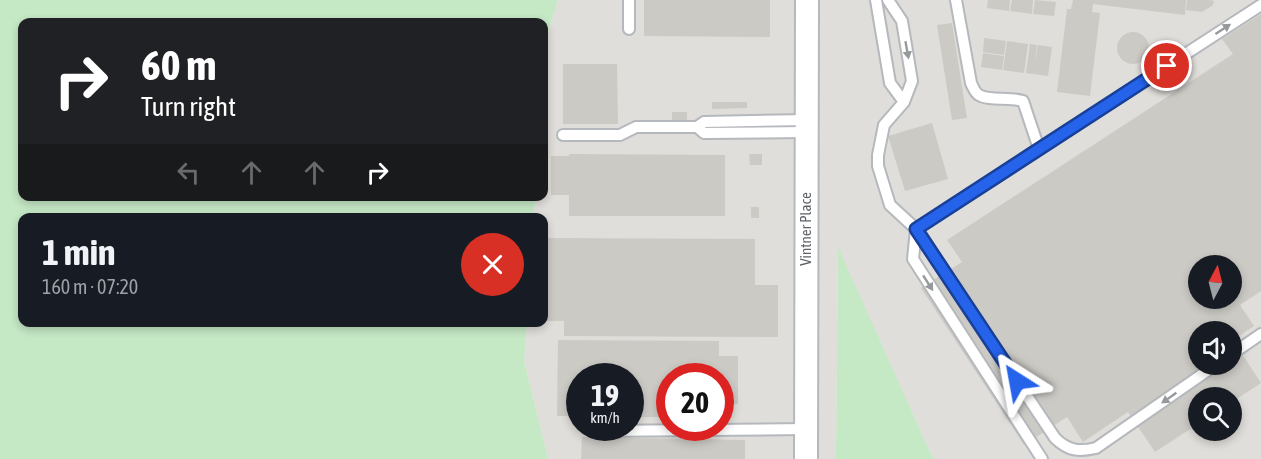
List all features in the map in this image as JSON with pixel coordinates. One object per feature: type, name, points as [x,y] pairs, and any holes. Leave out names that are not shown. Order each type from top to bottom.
[{"type":"street","name":"Vintner Place","points":[[806,459],[807,0]]},
{"type":"lane","points":[[629,0],[629,29]]},
{"type":"lane","points":[[876,0],[890,83],[904,102]]},
{"type":"lane","points":[[888,0],[902,21],[912,81],[904,102],[884,124],[878,154],[878,166],[890,205],[916,229],[1055,438],[1077,455],[1096,448],[1201,375]]},
{"type":"lane","points":[[956,0],[971,83],[976,93],[986,97],[1013,98],[1023,101],[1039,149]]},
{"type":"lane","points":[[916,229],[1261,5]]},
{"type":"lane","points":[[563,135],[621,135],[636,127],[697,127],[704,133],[807,126]]},
{"type":"lane","points":[[916,229],[913,259],[1042,459]]},
{"type":"lane","points":[[1242,347],[1261,334]]},
{"type":"lane","points":[[644,431],[806,429]]},
{"type":"shaded area","points":[[558,0],[1261,0],[1261,459],[935,459],[838,249],[836,459],[548,459],[524,360],[527,327],[548,327],[548,213],[534,213],[535,201],[548,201],[548,32]]},
{"type":"green space","points":[[0,0],[558,0],[548,32],[548,18],[18,18],[18,201],[535,201],[534,213],[18,213],[18,327],[527,327],[524,360],[548,459],[0,459]]},
{"type":"green space","points":[[838,247],[930,452],[935,459],[836,459]]},
{"type":"building","points":[[644,0],[770,0],[770,37],[644,36]]},
{"type":"building","points":[[988,0],[1010,0],[1009,11],[987,8]]},
{"type":"building","points":[[1012,0],[1033,0],[1032,14],[1010,11]]},
{"type":"building","points":[[1035,0],[1056,2],[1054,16],[1033,14]]},
{"type":"building","points":[[1073,0],[1186,0],[1185,15],[1093,4],[1092,12],[1100,13],[1090,96],[1057,92],[1067,9],[1071,9]]},
{"type":"building","points":[[1187,0],[1214,1],[1213,5],[1202,12],[1186,10]]},
{"type":"building","points":[[1261,14],[1261,291],[1242,304],[1242,255],[1188,255],[1188,309],[1242,308],[1254,326],[1242,334],[1242,321],[1188,321],[1188,375],[1242,375],[1242,354],[1261,383],[1242,395],[1242,387],[1188,387],[1188,431],[1155,452],[1128,412],[1083,442],[1067,417],[1024,445],[921,288],[962,262],[947,240],[1233,54],[1222,39]]},
{"type":"building","points":[[952,23],[967,118],[952,120],[937,25]]},
{"type":"building","points":[[1133,32],[1144,37],[1149,48],[1144,59],[1133,64],[1122,59],[1117,48],[1122,37]]},
{"type":"building","points":[[984,38],[1006,41],[1004,55],[983,52]]},
{"type":"building","points":[[1007,41],[1028,44],[1024,73],[1003,70]]},
{"type":"building","points":[[1030,44],[1037,45],[1035,63],[1038,45],[1052,47],[1048,76],[1026,73]]},
{"type":"building","points":[[983,53],[1004,56],[1002,70],[981,67]]},
{"type":"building","points":[[563,64],[617,64],[618,124],[563,124]]},
{"type":"building","points":[[712,102],[747,102],[747,108],[712,109]]},
{"type":"building","points":[[672,112],[687,112],[687,120],[672,120]]},
{"type":"building","points":[[932,123],[948,179],[905,191],[888,136]]},
{"type":"building","points":[[569,154],[725,155],[725,216],[569,216],[569,195],[551,195],[551,156],[569,156]]},
{"type":"building","points":[[749,154],[762,154],[762,165],[750,165]]},
{"type":"building","points":[[751,207],[759,207],[759,218],[751,218]]},
{"type":"building","points":[[548,238],[755,239],[755,285],[778,285],[778,337],[564,336],[564,321],[548,321]]},
{"type":"building","points":[[558,340],[719,341],[719,356],[738,356],[738,404],[734,404],[734,363],[656,363],[656,417],[644,417],[644,363],[566,363],[566,416],[557,416]]},
{"type":"building","points":[[644,438],[656,438],[656,441],[745,440],[745,459],[581,459],[582,441],[644,441]]},
{"type":"route","points":[[1017,381],[916,229],[1167,66]]}]
